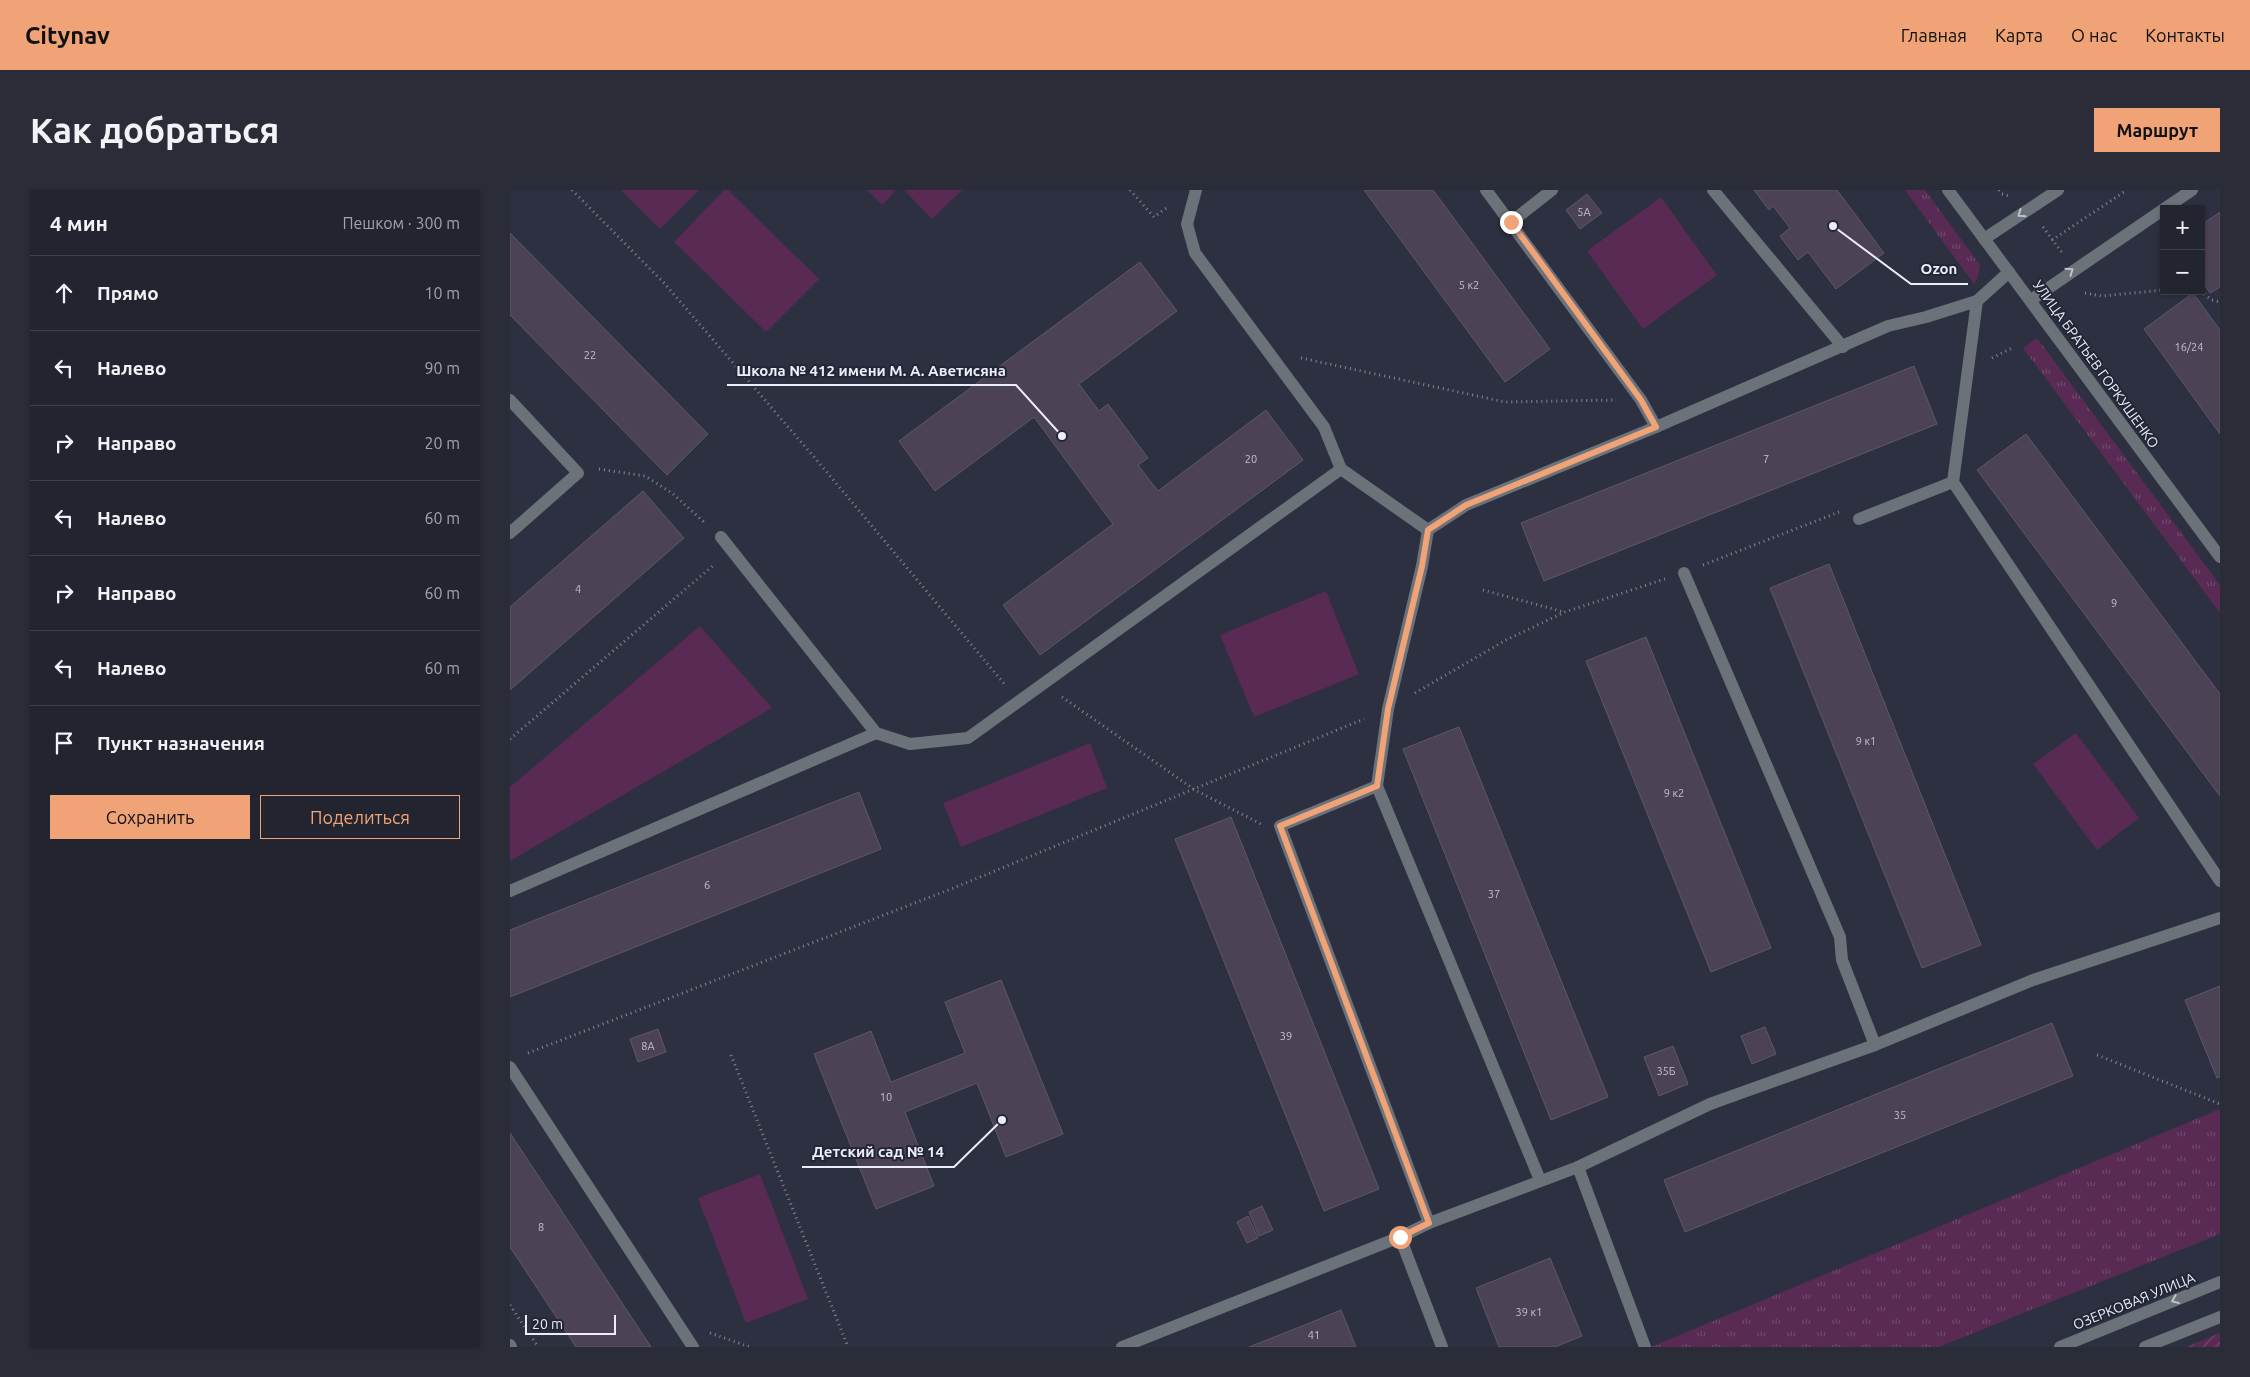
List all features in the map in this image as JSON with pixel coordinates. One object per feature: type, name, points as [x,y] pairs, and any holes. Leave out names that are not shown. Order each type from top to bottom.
[{"type":"street","points":[[1196,190],[1187,224],[1195,253],[1324,427],[1341,469],[1428,530]]},
{"type":"street","points":[[1486,190],[1641,400],[1656,427]]},
{"type":"street","points":[[1511,222],[1552,190]]},
{"type":"street","points":[[1713,190],[1843,347]]},
{"type":"street","name":"УЛИЦА БРАТЬЕВ ГОРКУШЕНКО","points":[[1948,190],[2220,557]]},
{"type":"street","points":[[1984,239],[2058,190]]},
{"type":"street","points":[[2170,205],[2192,190]]},
{"type":"street","points":[[2031,300],[2160,212]]},
{"type":"street","points":[[1540,1180],[1377,786],[1388,709],[1422,566],[1428,530],[1466,505],[1656,427],[1888,326],[1926,317],[1977,301],[2009,272]]},
{"type":"street","points":[[1977,301],[1954,482],[2220,881]]},
{"type":"street","points":[[510,400],[578,473],[510,533]]},
{"type":"street","points":[[721,537],[876,733],[910,744],[968,738],[1341,469]]},
{"type":"street","points":[[1859,519],[1954,482]]},
{"type":"street","points":[[1684,573],[1840,937],[1842,960],[1875,1045]]},
{"type":"street","points":[[510,891],[876,733]]},
{"type":"street","points":[[1377,786],[1280,826],[1429,1223]]},
{"type":"street","points":[[1122,1347],[1400,1237],[1429,1223],[1578,1167],[1710,1104],[1875,1045],[2034,980],[2220,918]]},
{"type":"street","points":[[510,1067],[693,1347]]},
{"type":"street","points":[[1578,1167],[1645,1347]]},
{"type":"street","points":[[1400,1237],[1442,1347]]},
{"type":"street","name":"ОЗЕРКОВАЯ УЛИЦА","points":[[2060,1347],[2220,1282]]},
{"type":"street","points":[[2145,1347],[2220,1317]]},
{"type":"path","points":[[572,190],[665,284],[820,464],[1008,688],[1032,693],[1055,693],[1195,790],[1258,823],[1280,826]]},
{"type":"path","points":[[1130,190],[1154,217]]},
{"type":"path","points":[[2052,240],[2127,190]]},
{"type":"path","points":[[2042,225],[2067,260]]},
{"type":"path","points":[[2085,293],[2102,296],[2160,290]]},
{"type":"path","points":[[2205,295],[2212,300],[2220,302]]},
{"type":"path","points":[[1266,350],[1505,402],[1641,400]]},
{"type":"path","points":[[578,473],[603,468],[645,476],[672,493],[721,537]]},
{"type":"path","points":[[519,1057],[951,890],[1388,709],[1506,640],[1565,612],[1684,573],[1838,512],[1859,519]]},
{"type":"path","points":[[510,739],[731,550]]},
{"type":"path","points":[[1483,590],[1565,612]]},
{"type":"path","points":[[731,1055],[848,1347]]},
{"type":"path","points":[[2097,1055],[2220,1104]]},
{"type":"path","points":[[708,1332],[750,1347]]},
{"type":"green space","points":[[621,190],[699,190],[660,229]]},
{"type":"green space","points":[[724,190],[728,190],[819,279],[766,332],[674,242]]},
{"type":"green space","points":[[867,190],[896,190],[882,205]]},
{"type":"green space","points":[[904,190],[962,190],[932,219]]},
{"type":"green space","points":[[1905,190],[1925,190],[1980,265],[1974,284]]},
{"type":"green space","points":[[1661,197],[1717,275],[1643,329],[1587,251]]},
{"type":"green space","points":[[2037,338],[2220,585],[2220,613],[2023,348]]},
{"type":"green space","points":[[1326,591],[1359,674],[1254,717],[1220,635]]},
{"type":"green space","points":[[700,626],[772,708],[510,861],[510,787]]},
{"type":"green space","points":[[2076,733],[2139,818],[2097,850],[2033,764]]},
{"type":"green space","points":[[1090,743],[1107,788],[961,847],[943,803]]},
{"type":"green space","points":[[2220,1109],[2220,1234],[1939,1347],[1651,1347]]},
{"type":"green space","points":[[760,1174],[808,1299],[746,1323],[698,1198]]},
{"type":"green space","points":[[2220,1333],[2220,1347],[2186,1347]]},
{"type":"building","points":[[1364,190],[1433,190],[1550,349],[1505,382]]},
{"type":"building","points":[[1754,190],[1837,190],[1884,253],[1836,289],[1808,252],[1798,260],[1780,236],[1790,228],[1773,206],[1769,210]]},
{"type":"building","points":[[1587,194],[1602,213],[1580,229],[1566,210]]},
{"type":"building","points":[[2220,212],[2220,287],[2210,293],[2205,286],[2205,222]]},
{"type":"building","points":[[510,233],[708,434],[667,475],[510,315]]},
{"type":"building","points":[[1140,262],[1177,311],[1079,384],[1099,411],[1108,404],[1148,458],[1138,465],[1158,491],[1266,410],[1303,460],[1040,655],[1003,605],[1113,524],[1034,417],[935,491],[899,441]]},
{"type":"building","points":[[2190,295],[2194,295],[2220,330],[2220,434],[2144,329]]},
{"type":"building","points":[[1914,366],[1937,424],[1544,581],[1521,523]]},
{"type":"building","points":[[2026,434],[2220,694],[2220,796],[1977,470]]},
{"type":"building","points":[[643,491],[684,538],[510,690],[510,607]]},
{"type":"building","points":[[1829,564],[1981,945],[1922,968],[1770,588]]},
{"type":"building","points":[[1646,637],[1771,948],[1711,972],[1586,661]]},
{"type":"building","points":[[1459,727],[1608,1097],[1551,1120],[1403,749]]},
{"type":"building","points":[[859,792],[881,849],[510,997],[510,930]]},
{"type":"building","points":[[1231,817],[1379,1189],[1324,1211],[1175,839]]},
{"type":"building","points":[[1001,980],[1063,1134],[1006,1157],[977,1083],[905,1112],[934,1186],[876,1209],[814,1054],[871,1031],[891,1082],[965,1053],[945,1002]]},
{"type":"building","points":[[2220,986],[2220,1077],[2217,1078],[2185,1000]]},
{"type":"building","points":[[2052,1023],[2073,1076],[1685,1232],[1664,1180]]},
{"type":"building","points":[[1765,1027],[1776,1054],[1752,1064],[1741,1036]]},
{"type":"building","points":[[658,1029],[666,1052],[638,1062],[630,1039]]},
{"type":"building","points":[[1673,1046],[1688,1084],[1659,1096],[1644,1057]]},
{"type":"building","points":[[510,1133],[651,1347],[576,1347],[510,1247]]},
{"type":"building","points":[[1262,1206],[1273,1230],[1259,1236],[1249,1212]]},
{"type":"building","points":[[1248,1216],[1258,1238],[1247,1243],[1237,1222]]},
{"type":"building","points":[[1550,1258],[1582,1336],[1555,1347],[1499,1347],[1476,1288]]},
{"type":"building","points":[[1341,1310],[1356,1347],[1249,1347],[1307,1324]]},
{"type":"place","name":"Ozon","points":[[1833,226]]},
{"type":"place","name":"Школа № 412 имени М. А. Аветисяна","points":[[1062,436]]},
{"type":"place","name":"Детский сад № 14","points":[[1002,1120]]},
{"type":"route","points":[[1400,1237],[1429,1223],[1280,826],[1377,786],[1388,709],[1422,566],[1428,530],[1435,523],[1466,505],[1656,427],[1641,400],[1511,222]]}]
